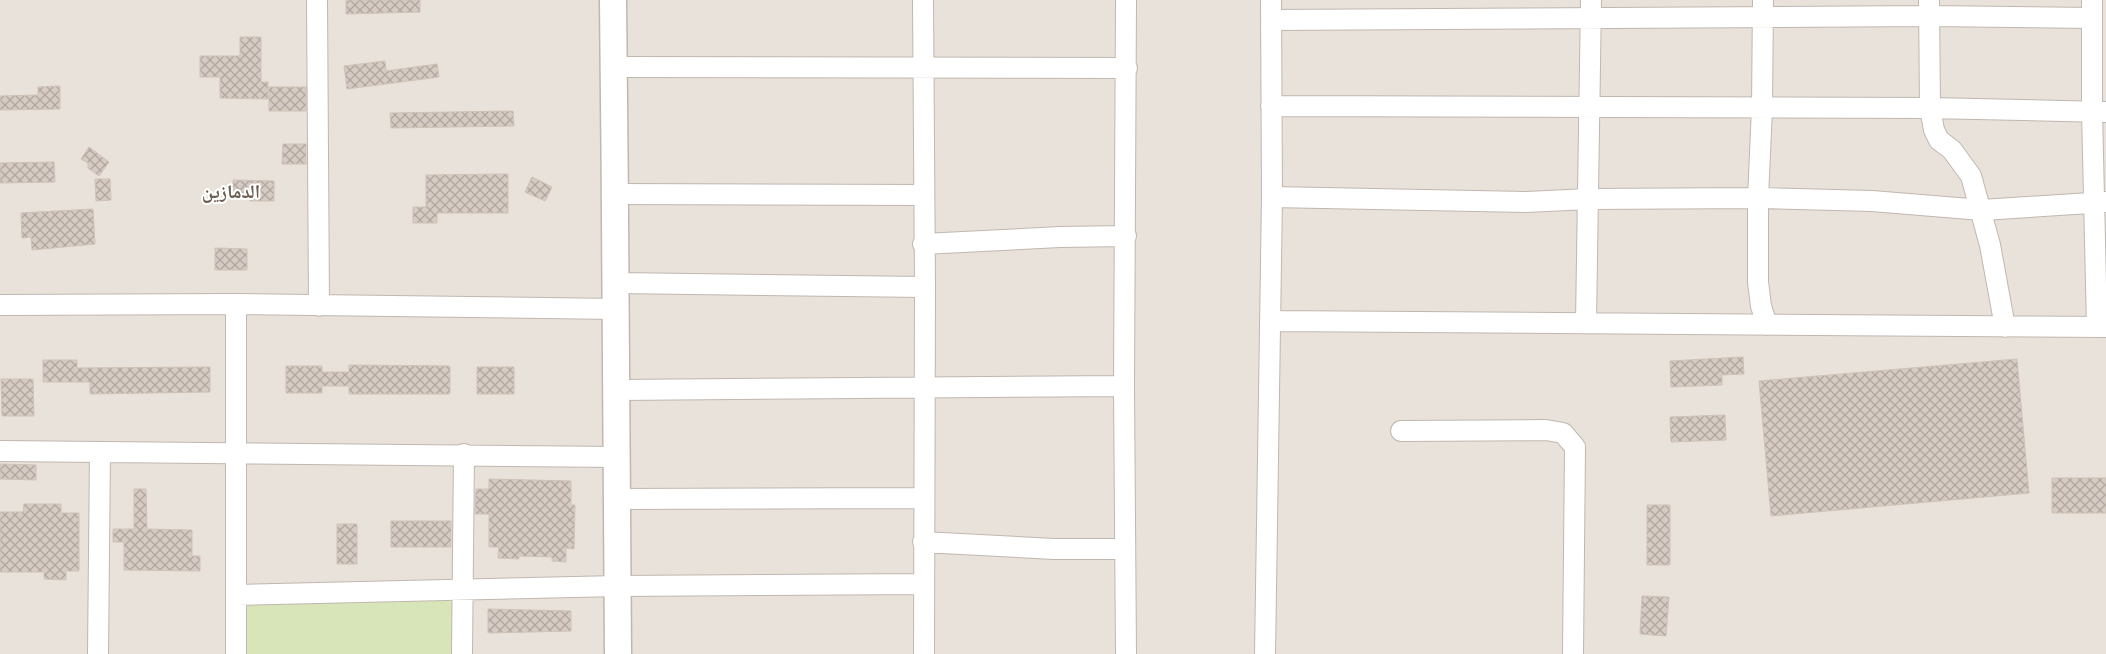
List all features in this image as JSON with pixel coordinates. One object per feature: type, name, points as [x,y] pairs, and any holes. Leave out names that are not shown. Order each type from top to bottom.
[{"type":"street","points":[[317,0],[319,306]]},
{"type":"street","points":[[613,0],[614,194],[619,457],[618,654]]},
{"type":"street","points":[[923,0],[923,244],[925,287],[924,654]]},
{"type":"street","points":[[1126,0],[1124,386],[1126,654]]},
{"type":"street","points":[[1929,8],[1930,108],[1934,130],[1939,140],[1952,150],[1972,176],[1982,210],[2005,326]]},
{"type":"street","points":[[1586,323],[1591,9]]},
{"type":"street","points":[[1763,9],[1762,108],[1758,198],[1758,282],[1767,325]]},
{"type":"street","points":[[1265,654],[1270,321],[1272,197],[1271,10],[2092,9],[2099,112],[2102,327],[1270,321]]},
{"type":"street","points":[[614,67],[1127,68]]},
{"type":"street","points":[[1271,106],[1930,108],[2099,112]]},
{"type":"street","points":[[614,194],[924,195]]},
{"type":"street","points":[[1272,197],[1527,202],[1588,199],[1758,198],[1872,201],[1982,210],[2100,202]]},
{"type":"street","points":[[923,244],[1060,237],[1126,236]]},
{"type":"street","points":[[617,283],[925,287]]},
{"type":"street","points":[[236,304],[236,654]]},
{"type":"street","points":[[0,305],[236,304],[617,309]]},
{"type":"street","points":[[618,390],[924,386],[1124,386]]},
{"type":"street","points":[[1401,431],[1546,430],[1563,433],[1575,447],[1574,654]]},
{"type":"street","points":[[0,450],[619,457]]},
{"type":"street","points":[[98,654],[100,452]]},
{"type":"street","points":[[462,654],[464,454]]},
{"type":"street","points":[[618,499],[924,498]]},
{"type":"street","points":[[923,542],[1054,549],[1125,550]]},
{"type":"street","points":[[236,595],[618,586],[924,584]]},
{"type":"shaded area","points":[[0,0],[2106,0],[2106,654],[0,654]]},
{"type":"green space","points":[[454,599],[455,654],[247,654],[246,600]]},
{"type":"building","points":[[346,0],[420,0],[420,12],[346,14]]},
{"type":"building","points":[[240,37],[261,37],[261,82],[268,82],[268,99],[220,98],[220,77],[200,77],[200,56],[240,56]]},
{"type":"building","points":[[385,61],[386,71],[437,64],[439,77],[347,89],[344,66]]},
{"type":"building","points":[[60,86],[60,109],[0,110],[0,96],[38,95],[38,87]]},
{"type":"building","points":[[269,87],[306,87],[306,111],[269,111]]},
{"type":"building","points":[[513,111],[514,126],[391,128],[390,113]]},
{"type":"building","points":[[283,144],[306,144],[306,164],[282,164]]},
{"type":"building","points":[[89,147],[109,162],[99,176],[88,168],[88,163],[81,159]]},
{"type":"building","points":[[54,162],[55,182],[0,183],[0,163]]},
{"type":"building","points":[[508,174],[508,213],[437,213],[437,223],[413,223],[413,207],[426,207],[426,175]]},
{"type":"building","points":[[532,177],[552,187],[545,201],[525,192]]},
{"type":"building","points":[[95,179],[110,179],[111,200],[96,201]]},
{"type":"building","points":[[233,180],[274,181],[274,201],[250,201],[250,197],[233,197]]},
{"type":"building","points":[[93,209],[95,244],[32,250],[31,237],[22,238],[21,213]]},
{"type":"building","points":[[215,248],[247,249],[247,270],[215,270]]},
{"type":"building","points":[[1743,357],[1744,374],[1722,375],[1722,385],[1671,387],[1670,361]]},
{"type":"building","points":[[2017,359],[2029,493],[1771,516],[1759,381]]},
{"type":"building","points":[[43,360],[77,360],[77,368],[210,367],[210,392],[90,394],[90,382],[43,382]]},
{"type":"building","points":[[349,365],[450,366],[450,394],[349,394],[349,386],[322,386],[322,393],[286,393],[286,366],[322,366],[322,372],[349,372]]},
{"type":"building","points":[[477,367],[514,367],[514,394],[477,394]]},
{"type":"building","points":[[1,379],[33,379],[34,416],[2,416]]},
{"type":"building","points":[[1725,415],[1726,440],[1671,442],[1670,417]]},
{"type":"building","points":[[0,464],[36,465],[36,480],[0,479]]},
{"type":"building","points":[[2052,478],[2106,478],[2106,513],[2052,513]]},
{"type":"building","points":[[489,479],[571,481],[571,505],[575,505],[574,549],[566,548],[566,562],[552,561],[552,557],[519,556],[519,559],[498,558],[499,547],[489,547],[489,514],[475,514],[476,489],[489,489]]},
{"type":"building","points":[[134,489],[146,489],[147,529],[192,530],[192,556],[200,556],[200,571],[124,570],[124,542],[113,542],[113,529],[134,529]]},
{"type":"building","points":[[24,504],[61,504],[61,513],[79,513],[79,571],[66,571],[66,580],[44,579],[44,572],[0,572],[0,512],[23,512]]},
{"type":"building","points":[[1647,505],[1670,505],[1670,565],[1647,565]]},
{"type":"building","points":[[391,521],[451,521],[451,547],[391,547]]},
{"type":"building","points":[[337,524],[357,524],[357,564],[337,564]]},
{"type":"building","points":[[1642,596],[1669,597],[1666,636],[1640,634]]},
{"type":"building","points":[[488,609],[571,611],[571,631],[488,633]]},
{"type":"district","name":"الدمازين","points":[[231,191]]}]
